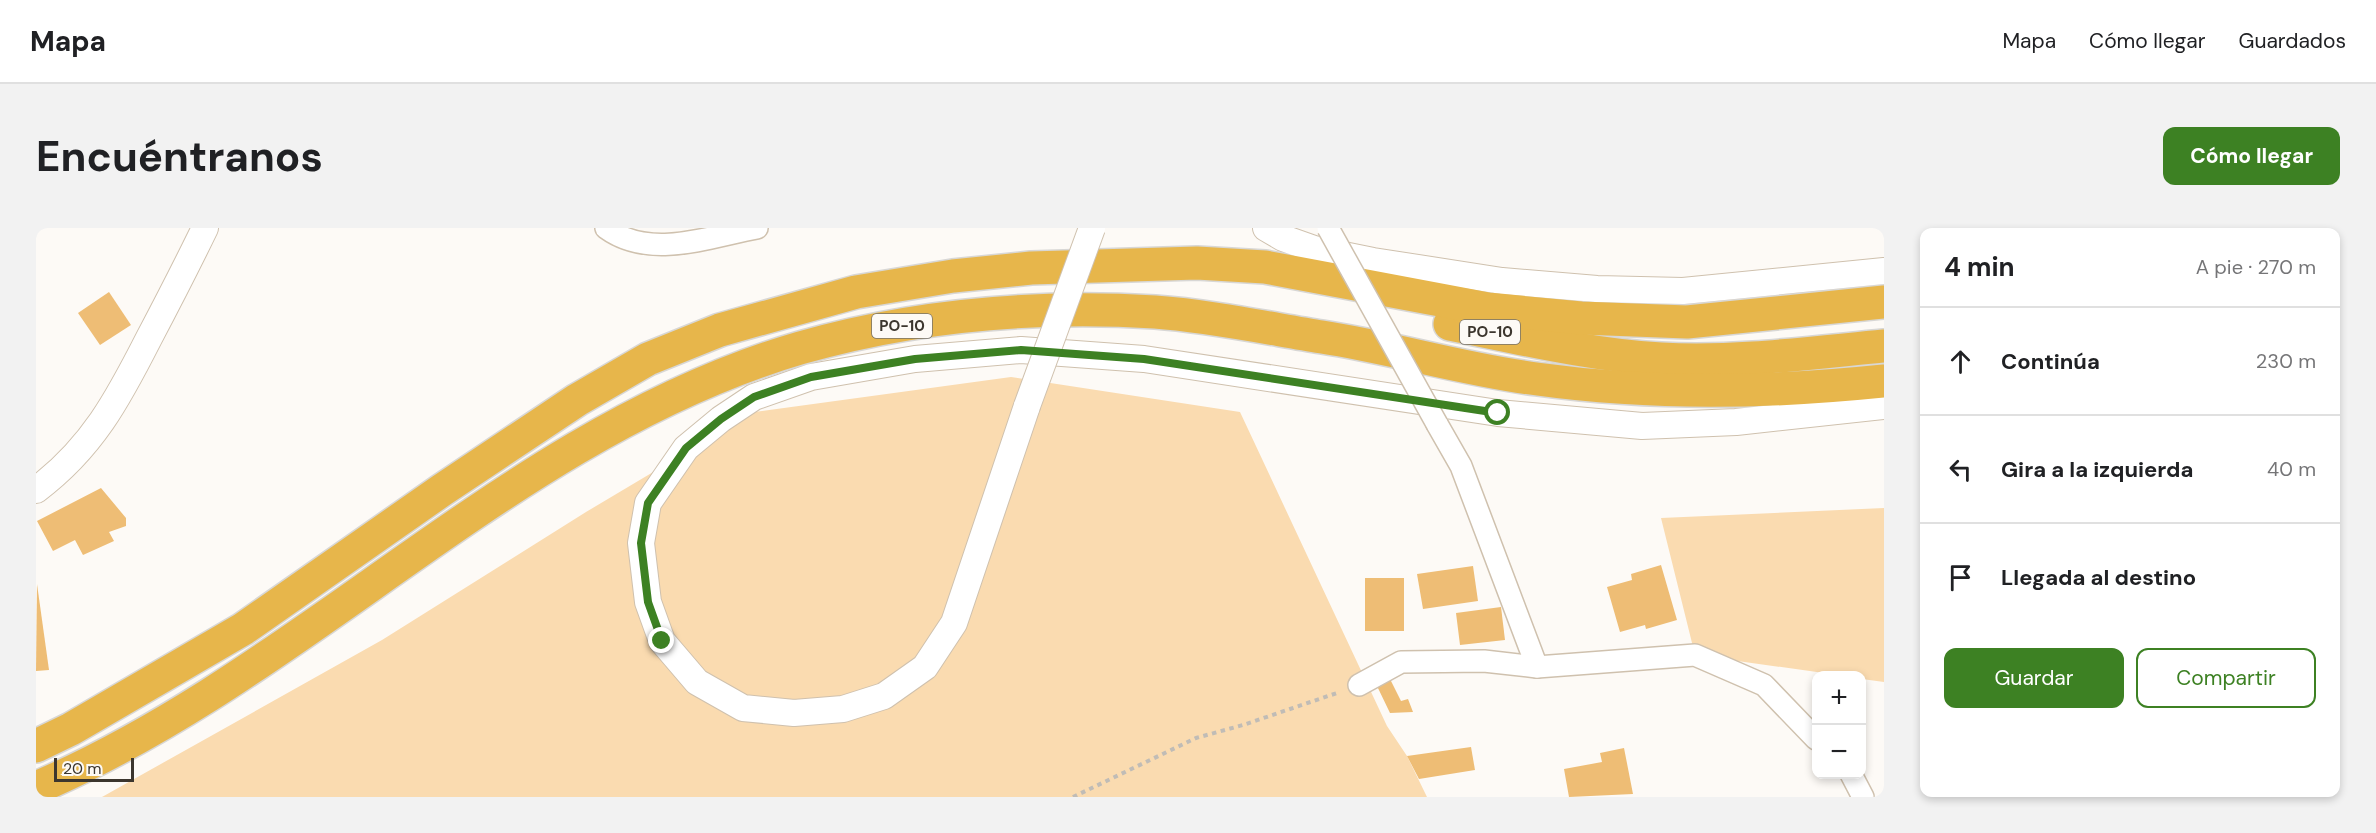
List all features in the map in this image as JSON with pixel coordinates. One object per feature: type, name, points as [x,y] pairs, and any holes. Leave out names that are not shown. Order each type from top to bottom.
[{"type":"highway","points":[[1100,267],[1197,264],[1265,267],[1488,309],[1581,318],[1687,322],[1884,302]]},
{"type":"highway","name":"PO-10","points":[[36,747],[243,629],[442,490],[578,400],[648,359],[720,330],[856,292],[953,276],[1031,268],[1100,267],[1230,281],[1568,348],[1661,359],[1756,359],[1884,346]]},
{"type":"highway","name":"PO-10","points":[[36,788],[89,765],[257,665],[591,438],[669,398],[744,368],[798,349],[863,333],[953,318],[1042,309],[1158,313],[1326,337],[1531,379],[1605,387],[1689,392],[1757,391],[1884,381]]},
{"type":"street","points":[[36,490],[64,469],[91,438],[117,401],[205,228]]},
{"type":"street","points":[[606,228],[632,242],[653,246],[757,228]]},
{"type":"street","points":[[1092,228],[1027,406],[954,623],[925,667],[884,696],[843,709],[794,713],[743,708],[697,682],[662,641],[648,602],[641,543],[648,503],[686,448],[721,419],[754,397],[811,377],[915,359],[1021,350],[1144,359],[1498,413],[1642,426],[1736,422],[1884,406]]},
{"type":"street","points":[[1266,228],[1283,238],[1314,249],[1373,261],[1502,280],[1597,289],[1683,291],[1884,271]]},
{"type":"street","points":[[1328,228],[1461,466],[1537,667]]},
{"type":"street","points":[[1359,685],[1401,662],[1484,662],[1537,667],[1695,655],[1764,685],[1812,735]]},
{"type":"street","points":[[1854,779],[1863,797]]},
{"type":"path","points":[[1073,797],[1196,738],[1243,726],[1359,685]]},
{"type":"shaded area","points":[[1011,377],[1240,412],[1387,726],[1407,756],[1427,797],[102,797],[382,640],[586,512],[754,412]]},
{"type":"shaded area","points":[[1884,508],[1884,682],[1866,680],[1866,671],[1812,671],[1695,655],[1661,518]]},
{"type":"building","points":[[109,292],[131,325],[100,345],[78,313]]},
{"type":"building","points":[[101,488],[126,518],[126,526],[109,532],[114,541],[83,555],[75,540],[53,551],[37,521]]},
{"type":"building","points":[[1661,565],[1677,620],[1646,629],[1645,625],[1620,632],[1607,587],[1632,580],[1631,574]]},
{"type":"building","points":[[1473,566],[1478,601],[1423,609],[1417,574]]},
{"type":"building","points":[[1365,578],[1404,578],[1404,631],[1365,631]]},
{"type":"building","points":[[37,584],[49,670],[36,671]]},
{"type":"building","points":[[1501,607],[1505,640],[1460,645],[1456,613]]},
{"type":"building","points":[[1390,679],[1401,701],[1408,699],[1413,712],[1390,713],[1377,686]]},
{"type":"building","points":[[1471,747],[1475,770],[1419,779],[1407,756]]},
{"type":"building","points":[[1624,748],[1633,794],[1569,797],[1564,769],[1602,762],[1600,753]]},
{"type":"route","points":[[662,641],[648,602],[641,543],[648,503],[686,448],[721,419],[754,397],[811,377],[915,359],[1021,350],[1144,359],[1498,413]]}]
